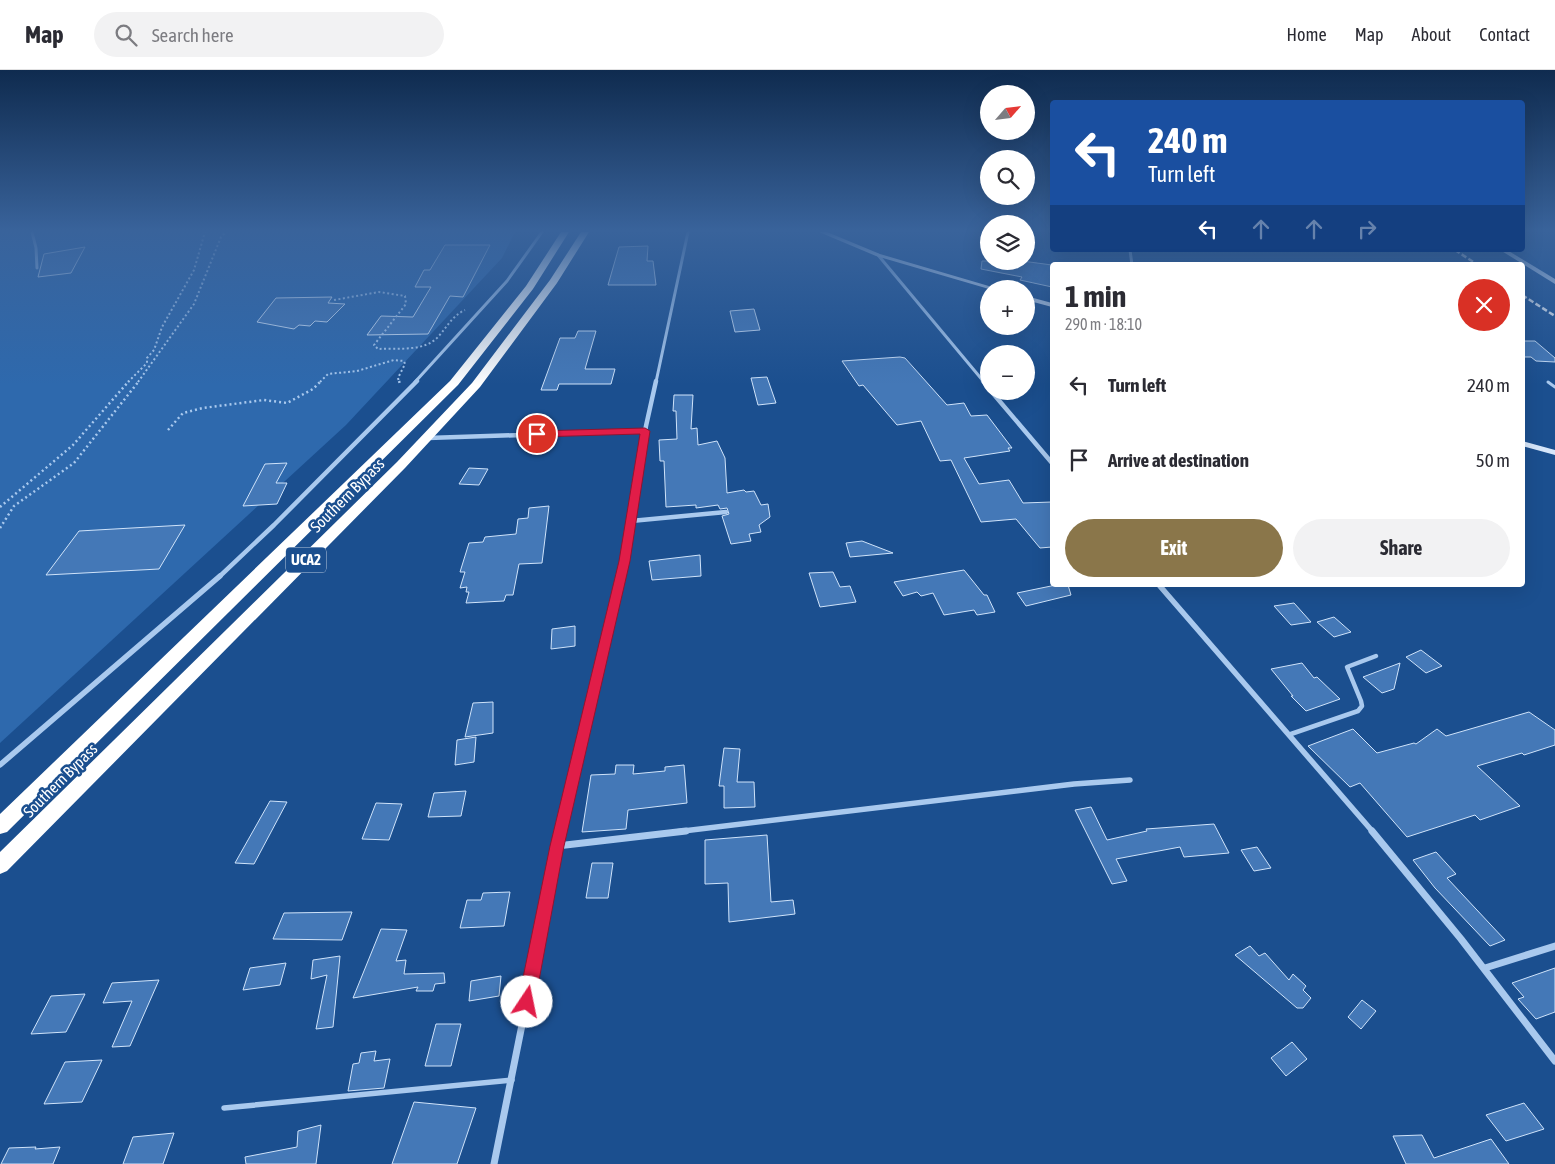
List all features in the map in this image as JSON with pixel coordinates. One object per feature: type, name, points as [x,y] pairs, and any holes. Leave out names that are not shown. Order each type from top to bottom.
[{"type":"highway","name":"Southern Bypass","points":[[0,826],[454,383],[533,283]]},
{"type":"highway","name":"Southern Bypass","points":[[0,865],[427,438],[476,385],[520,329],[551,283]]},
{"type":"main road","points":[[1035,300],[1050,304]]},
{"type":"main road","points":[[1525,444],[1555,453]]},
{"type":"street","points":[[0,765],[228,569],[405,394],[505,283]]},
{"type":"street","points":[[494,1164],[557,846],[625,561],[645,431],[677,283]]},
{"type":"street","points":[[902,283],[980,378]]},
{"type":"street","points":[[998,400],[1050,461]]},
{"type":"street","points":[[427,438],[645,431]]},
{"type":"street","points":[[631,521],[726,512]]},
{"type":"street","points":[[1161,587],[1290,734],[1485,968],[1555,1061]]},
{"type":"street","points":[[557,846],[1074,784],[1130,780]]},
{"type":"street","points":[[1485,968],[1555,946]]},
{"type":"lane","points":[[1548,382],[1555,387]]},
{"type":"lane","points":[[1290,734],[1358,711],[1362,706],[1361,700],[1347,673],[1347,667],[1376,656]]},
{"type":"lane","points":[[224,1108],[512,1080]]},
{"type":"path","points":[[0,506],[14,493],[33,481],[73,445],[139,369],[147,363],[147,358],[154,350],[155,342],[162,327],[187,283]]},
{"type":"path","points":[[0,528],[14,506],[74,463],[159,356],[194,304],[203,283]]},
{"type":"path","points":[[334,300],[369,293],[389,292],[405,296],[406,304],[374,345],[378,349],[411,348],[428,343],[434,340],[458,313],[485,305]]},
{"type":"path","points":[[168,430],[183,413],[203,408],[264,400],[287,403],[313,389],[328,374],[357,370],[394,360],[404,361],[405,364],[398,378],[405,394]]},
{"type":"shaded area","points":[[0,283],[479,283],[346,425],[0,743]]},
{"type":"building","points":[[417,283],[470,283],[463,297],[450,296],[428,334],[367,335],[381,316],[413,317],[431,287],[415,287]]},
{"type":"building","points":[[609,283],[656,283],[656,285],[608,285]]},
{"type":"building","points":[[1035,283],[1035,283],[1050,283],[1050,287]]},
{"type":"building","points":[[332,297],[328,303],[345,304],[327,322],[315,321],[310,326],[299,325],[294,329],[257,322],[276,298]]},
{"type":"building","points":[[754,309],[760,330],[735,332],[730,311]]},
{"type":"building","points":[[578,331],[596,331],[585,369],[615,369],[611,384],[559,384],[557,390],[541,390],[560,338],[575,338]]},
{"type":"building","points":[[1525,341],[1535,341],[1555,358],[1555,362],[1536,361],[1531,357],[1525,357]]},
{"type":"building","points":[[905,358],[947,405],[964,403],[971,416],[987,415],[1012,448],[1008,448],[1010,451],[964,458],[979,484],[1009,480],[1023,503],[1050,502],[1050,547],[1040,548],[1016,519],[981,522],[951,460],[940,461],[921,421],[897,425],[863,385],[859,386],[842,361]]},
{"type":"building","points":[[767,377],[776,403],[758,405],[751,378]]},
{"type":"building","points":[[674,395],[693,395],[691,429],[697,428],[698,445],[717,441],[725,458],[727,493],[744,490],[746,492],[754,491],[761,505],[768,504],[770,517],[759,525],[761,532],[749,534],[751,541],[731,544],[722,516],[729,514],[727,508],[720,509],[718,505],[696,508],[696,505],[666,507],[664,461],[660,461],[659,440],[677,439],[676,411],[673,411]]},
{"type":"building","points":[[287,463],[276,483],[287,483],[277,504],[243,506],[265,464]]},
{"type":"building","points":[[469,468],[488,469],[479,485],[459,484]]},
{"type":"building","points":[[549,506],[542,563],[519,564],[513,595],[506,595],[504,601],[466,603],[469,592],[466,592],[467,587],[460,588],[465,572],[460,572],[469,543],[483,542],[485,537],[516,534],[518,519],[528,518],[529,508]]},
{"type":"building","points":[[185,525],[159,569],[46,575],[79,531]]},
{"type":"building","points":[[862,541],[893,553],[850,557],[846,543]]},
{"type":"building","points":[[700,555],[701,576],[652,580],[649,561]]},
{"type":"building","points":[[964,570],[984,595],[987,595],[995,612],[977,615],[974,610],[944,615],[933,593],[921,596],[917,592],[903,596],[894,582]]},
{"type":"building","points":[[833,572],[840,587],[850,586],[856,602],[820,607],[809,573]]},
{"type":"building","points":[[1050,586],[1069,587],[1071,595],[1026,606],[1017,593]]},
{"type":"building","points":[[1294,603],[1311,622],[1291,625],[1274,606]]},
{"type":"building","points":[[1334,617],[1351,632],[1334,637],[1317,622]]},
{"type":"building","points":[[575,626],[575,646],[551,649],[552,629]]},
{"type":"building","points":[[1421,650],[1442,666],[1426,673],[1406,657]]},
{"type":"building","points":[[1302,663],[1314,678],[1317,677],[1340,699],[1306,711],[1291,696],[1293,696],[1271,669]]},
{"type":"building","points":[[1400,663],[1394,689],[1382,693],[1363,677]]},
{"type":"building","points":[[493,702],[493,733],[465,737],[473,703]]},
{"type":"building","points":[[1529,712],[1555,730],[1555,745],[1524,755],[1522,753],[1477,766],[1520,806],[1480,820],[1475,815],[1407,837],[1360,783],[1350,787],[1308,746],[1353,729],[1377,753],[1416,744],[1437,729],[1446,736]]},
{"type":"building","points":[[476,737],[474,762],[455,765],[457,740]]},
{"type":"building","points":[[724,748],[740,749],[737,782],[754,782],[755,807],[724,808],[724,786],[719,786]]},
{"type":"building","points":[[616,765],[634,765],[633,774],[665,771],[665,767],[684,765],[687,803],[628,810],[626,829],[582,832],[591,775],[615,774]]},
{"type":"building","points":[[466,791],[461,816],[428,817],[434,793]]},
{"type":"building","points":[[270,801],[287,802],[254,864],[235,863]]},
{"type":"building","points":[[376,803],[402,804],[389,840],[362,839]]},
{"type":"building","points":[[1091,807],[1107,840],[1147,831],[1146,829],[1214,824],[1229,853],[1184,857],[1180,847],[1116,859],[1127,881],[1112,884],[1075,810]]},
{"type":"building","points":[[767,835],[771,902],[793,900],[795,914],[729,922],[728,883],[705,884],[705,840]]},
{"type":"building","points":[[1257,847],[1271,868],[1254,871],[1241,850]]},
{"type":"building","points":[[1436,852],[1456,874],[1447,878],[1505,940],[1490,946],[1435,888],[1413,860]]},
{"type":"building","points":[[592,863],[613,863],[608,898],[586,898]]},
{"type":"building","points":[[510,892],[504,926],[460,928],[467,900],[481,900],[483,893]]},
{"type":"building","points":[[352,912],[342,940],[273,939],[284,913]]},
{"type":"building","points":[[381,929],[407,930],[396,961],[406,960],[404,974],[444,973],[445,983],[435,984],[433,991],[416,991],[418,987],[353,998]]},
{"type":"building","points":[[1250,946],[1259,956],[1265,953],[1289,980],[1293,974],[1306,986],[1303,990],[1311,998],[1303,1008],[1297,1008],[1235,955]]},
{"type":"building","points":[[340,956],[333,1027],[316,1029],[327,975],[311,979],[313,960]]},
{"type":"building","points":[[286,963],[280,985],[243,990],[250,968]]},
{"type":"building","points":[[1555,968],[1555,1012],[1536,1019],[1518,999],[1524,997],[1512,983]]},
{"type":"building","points":[[501,976],[499,996],[469,1001],[471,981]]},
{"type":"building","points":[[159,980],[130,1046],[112,1047],[132,1001],[103,1003],[112,983]]},
{"type":"building","points":[[85,994],[66,1032],[31,1034],[51,996]]},
{"type":"building","points":[[1362,1000],[1376,1011],[1361,1029],[1348,1017]]},
{"type":"building","points":[[436,1024],[461,1024],[451,1066],[425,1066]]},
{"type":"building","points":[[1292,1042],[1307,1059],[1286,1076],[1271,1058]]},
{"type":"building","points":[[376,1051],[374,1061],[390,1059],[384,1088],[348,1091],[353,1064],[359,1063],[361,1053]]},
{"type":"building","points":[[102,1060],[82,1102],[44,1104],[65,1062]]},
{"type":"building","points":[[414,1102],[476,1108],[457,1164],[392,1164]]},
{"type":"building","points":[[1524,1103],[1544,1129],[1506,1141],[1486,1115]]},
{"type":"building","points":[[321,1125],[316,1164],[246,1164],[245,1157],[297,1147],[298,1131]]},
{"type":"building","points":[[174,1133],[163,1164],[123,1164],[133,1137]]},
{"type":"building","points":[[1422,1135],[1434,1158],[1491,1139],[1509,1164],[1406,1164],[1393,1136]]},
{"type":"building","points":[[36,1147],[35,1149],[60,1147],[53,1164],[1,1164],[9,1148]]},
{"type":"railway","points":[[1525,297],[1555,316]]},
{"type":"route","points":[[527,1002],[557,846],[625,561],[645,431],[537,434]]}]
